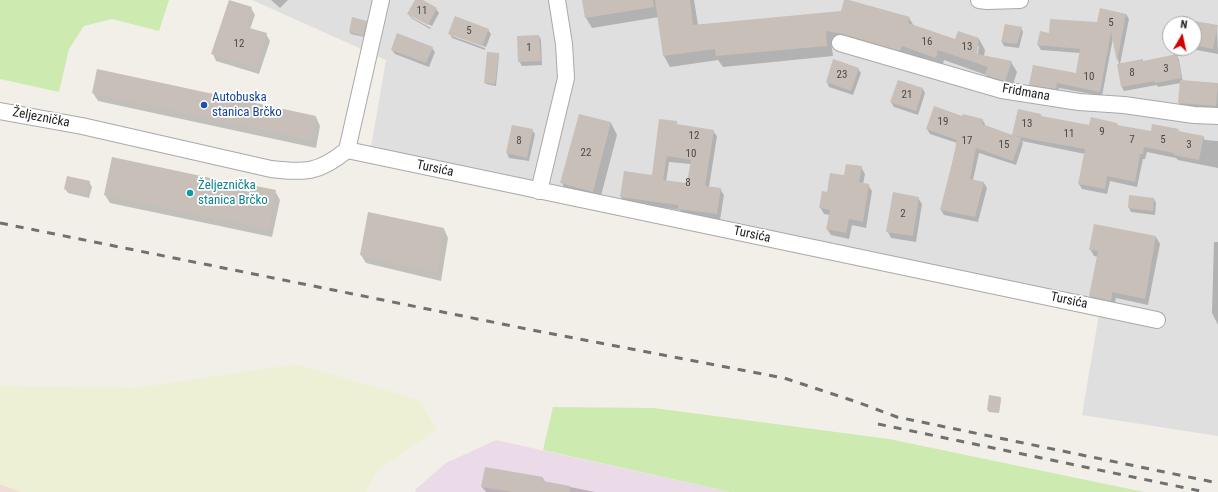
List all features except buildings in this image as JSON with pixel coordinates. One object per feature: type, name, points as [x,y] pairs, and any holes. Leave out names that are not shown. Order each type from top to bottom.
[{"type":"street","points":[[347,150],[381,0]]},
{"type":"street","points":[[539,191],[566,78],[564,44],[557,0]]},
{"type":"street","points":[[980,0],[987,2],[1019,0]]},
{"type":"street","name":"Fridmana","points":[[840,43],[1002,90],[1079,102],[1124,105],[1194,115],[1218,116]]},
{"type":"street","name":"Željeznička","points":[[0,111],[82,126],[271,169],[293,172],[310,171],[337,158],[347,150]]},
{"type":"street","name":"Tursića","points":[[347,150],[1157,320]]},
{"type":"shaded area","points":[[252,0],[1218,0],[1218,436],[1082,415],[1100,308],[369,159],[386,60]]},
{"type":"shaded area","points":[[496,440],[730,492],[415,492],[416,489],[446,463]]},
{"type":"shaded area","points":[[0,484],[21,492],[0,492]]},
{"type":"green space","points":[[0,0],[169,0],[159,31],[112,19],[84,26],[69,49],[59,92],[0,79]]},
{"type":"green space","points":[[296,364],[419,400],[437,429],[378,470],[366,492],[21,492],[0,484],[0,386],[135,388]]},
{"type":"green space","points":[[553,407],[654,408],[889,439],[1144,492],[730,492],[543,450]]},
{"type":"railway","points":[[0,223],[537,331],[784,378],[897,417],[1218,483]]},
{"type":"railway","points":[[878,424],[1205,492]]},
{"type":"place","name":"Autobuska stanica Brčko","points":[[204,105]]},
{"type":"place","name":"Željeznička stanica Brčko","points":[[190,193]]}]
